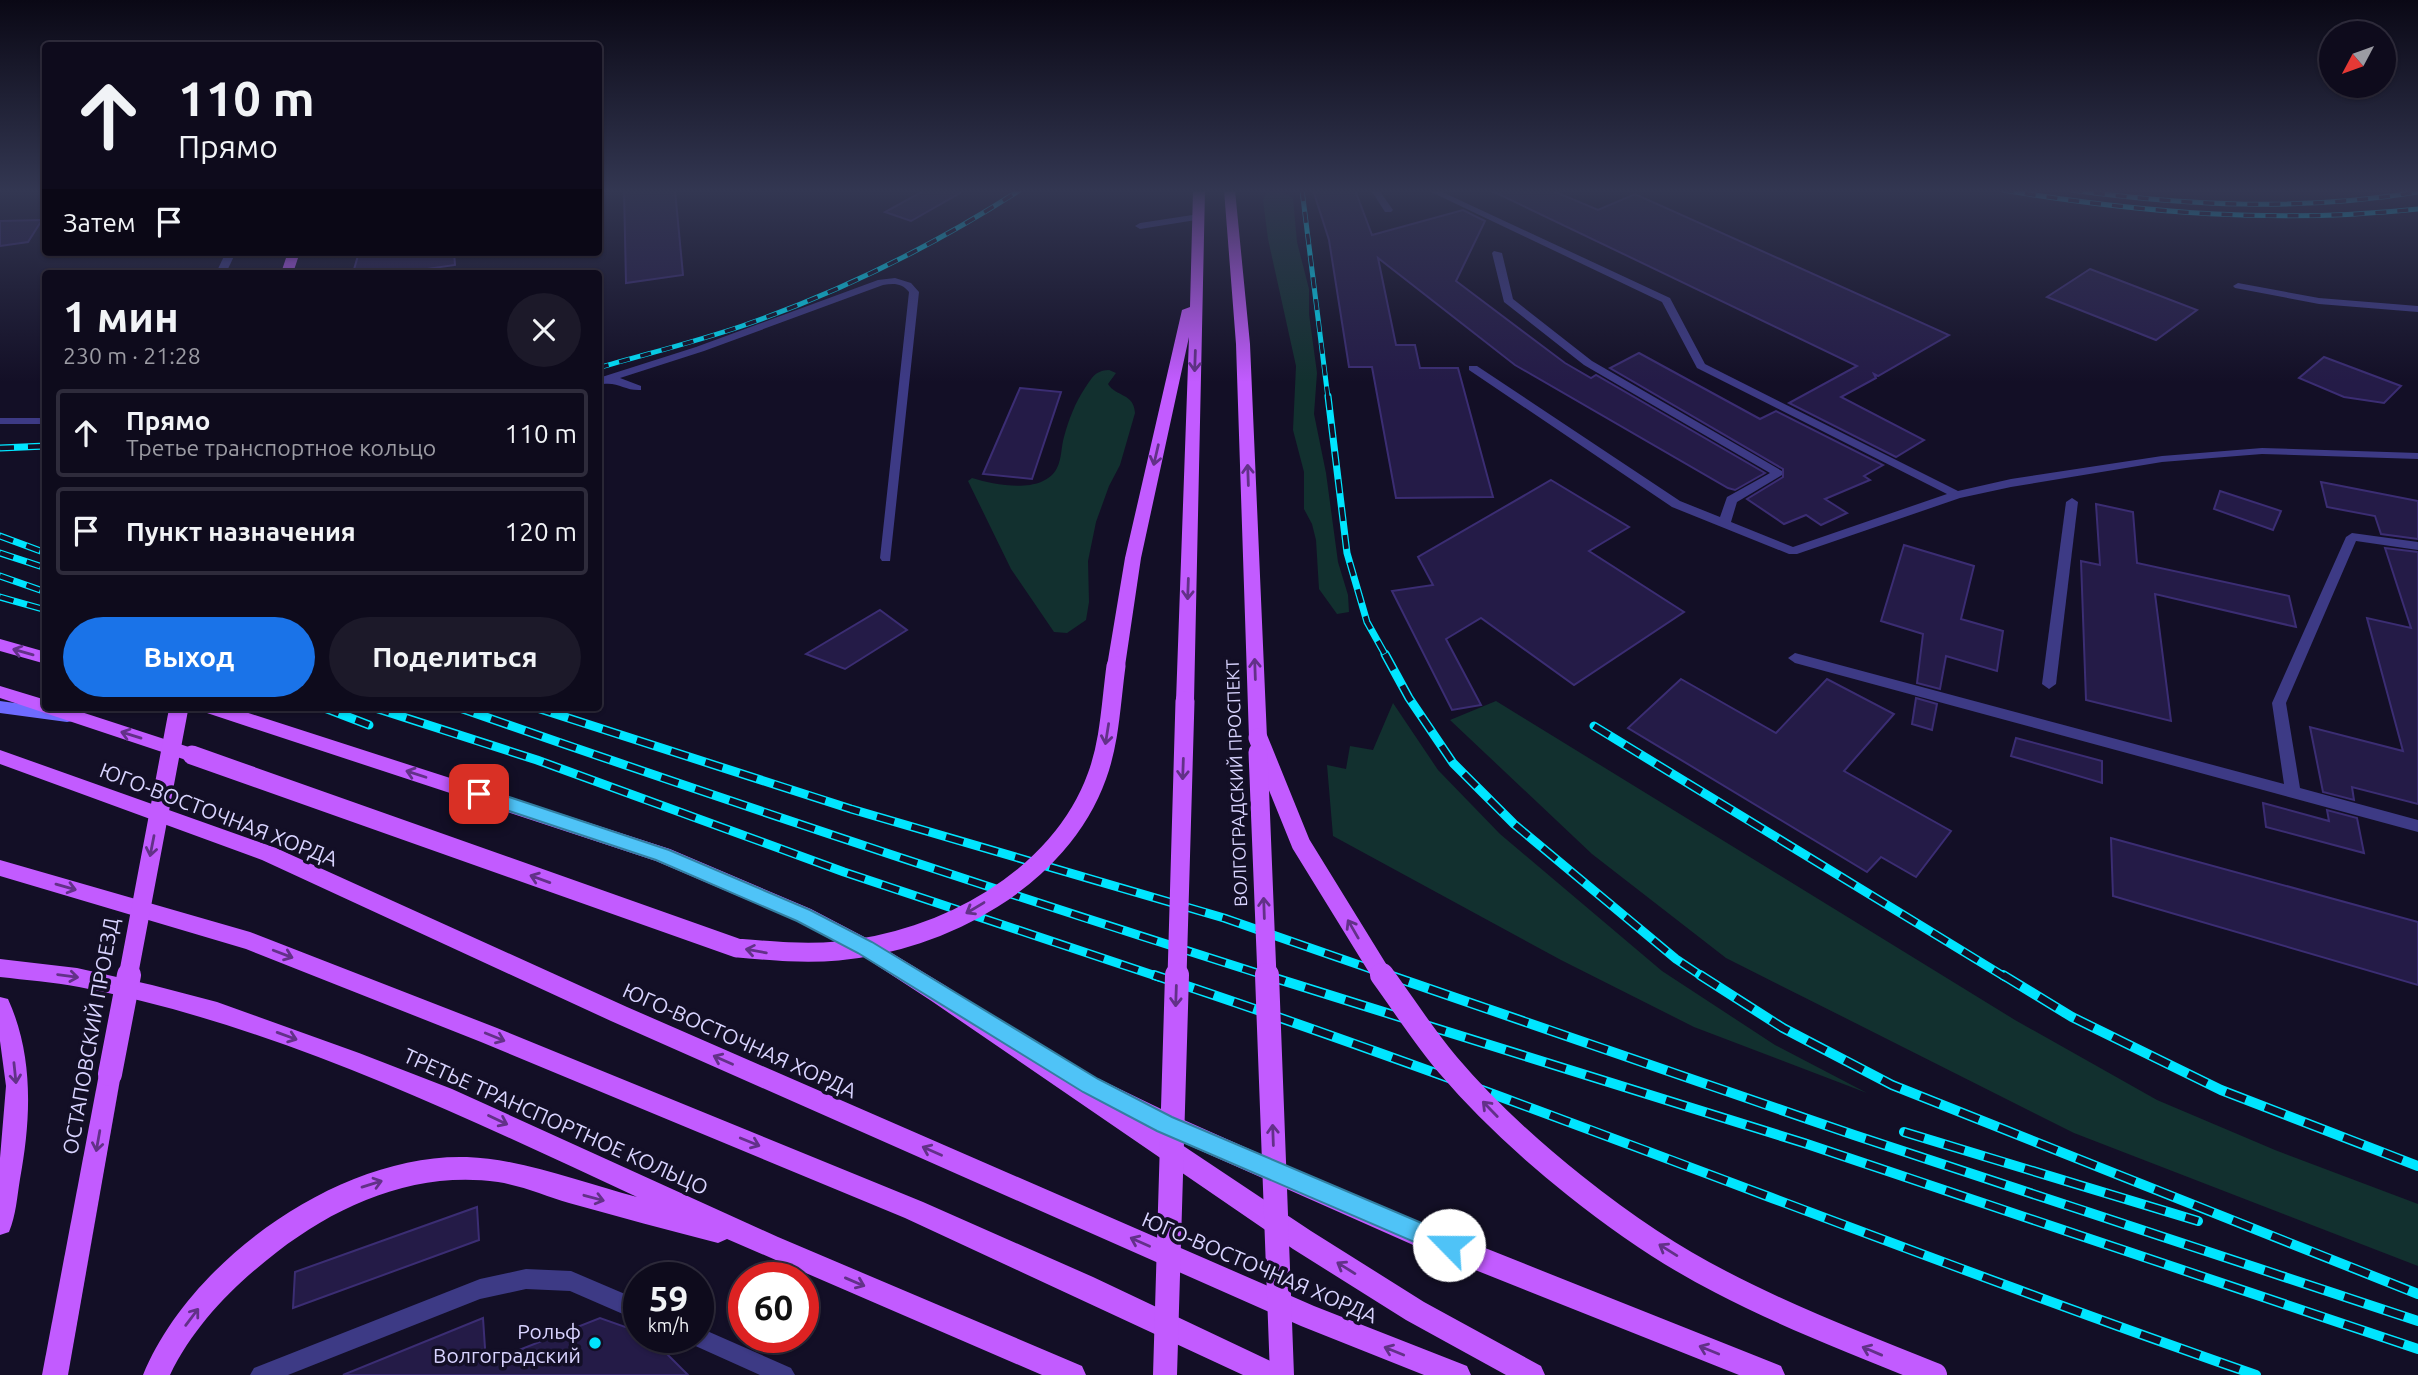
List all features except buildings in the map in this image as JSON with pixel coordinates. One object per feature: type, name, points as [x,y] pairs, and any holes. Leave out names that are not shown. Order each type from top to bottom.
[{"type":"main road","points":[[1165,1375],[1198,254]]},
{"type":"main road","name":"ВОЛГОГРАДСКИЙ ПРОСПЕКТ","points":[[1235,254],[1243,344],[1282,1375]]},
{"type":"main road","points":[[53,711],[192,755],[737,948],[775,954],[830,953],[894,942],[933,929],[965,914],[1002,891],[1058,842],[1091,790],[1101,762],[1133,558],[1197,269]]},
{"type":"main road","points":[[0,645],[42,658]]},
{"type":"main road","points":[[0,692],[42,707]]},
{"type":"main road","name":"ОСТАПОВСКИЙ ПРОЕЗД","points":[[55,1375],[178,711]]},
{"type":"main road","points":[[222,711],[663,855],[804,915],[865,947],[1090,1086],[1189,1136],[1462,1251],[1772,1375]]},
{"type":"main road","points":[[1258,738],[1301,844],[1372,961],[1447,1064],[1505,1125],[1574,1183],[1640,1233],[1718,1281],[1797,1320],[1935,1375]]},
{"type":"main road","name":"ЮГО-ВОСТОЧНАЯ ХОРДА","points":[[0,757],[269,854],[619,1014],[1310,1317],[1458,1375]]},
{"type":"main road","points":[[0,868],[250,941],[476,1030],[914,1210],[1084,1286],[1272,1375]]},
{"type":"main road","name":"ТРЕТЬЕ ТРАНСПОРТНОЕ КОЛЬЦО","points":[[0,968],[77,977],[217,1012],[282,1034],[444,1096],[769,1245],[1073,1375]]},
{"type":"main road","points":[[938,993],[1302,1240],[1415,1311],[1532,1375]]},
{"type":"main road","points":[[0,1006],[12,1045],[16,1087],[16,1130],[0,1223]]},
{"type":"main road","points":[[156,1375],[190,1318],[224,1278],[309,1213],[359,1188],[402,1175],[450,1169],[499,1171],[769,1245]]},
{"type":"street","points":[[0,707],[70,717]]},
{"type":"lane","points":[[1497,254],[1508,300],[1588,363],[1778,473],[1731,500],[1725,523]]},
{"type":"lane","points":[[1568,254],[1666,300],[1700,366],[1957,495]]},
{"type":"lane","points":[[604,380],[690,353],[881,282],[902,282],[910,286],[914,292],[886,558]]},
{"type":"lane","points":[[2238,286],[2319,301],[2418,309]]},
{"type":"lane","points":[[1474,368],[1676,504],[1793,551],[1957,495],[2011,483],[2162,459],[2262,451],[2418,456]]},
{"type":"lane","points":[[604,380],[637,388]]},
{"type":"lane","points":[[0,421],[42,421]]},
{"type":"lane","points":[[2049,684],[2072,502]]},
{"type":"lane","points":[[2293,792],[2279,703],[2352,537],[2418,546]]},
{"type":"lane","points":[[1795,658],[2418,826]]},
{"type":"lane","points":[[261,1375],[480,1289],[526,1279],[571,1281],[623,1304]]},
{"type":"lane","points":[[714,1344],[784,1375]]},
{"type":"green space","points":[[1271,254],[1300,254],[1309,289],[1309,314],[1317,373],[1314,414],[1326,473],[1338,562],[1348,595],[1349,612],[1337,614],[1319,589],[1316,540],[1304,509],[1304,472],[1293,430],[1296,366]]},
{"type":"green space","points":[[1109,370],[1116,373],[1108,384],[1128,398],[1135,413],[1120,465],[1096,522],[1088,561],[1089,602],[1086,620],[1067,633],[1054,632],[1011,569],[968,481],[972,478],[1018,486],[1041,482],[1050,476],[1059,464],[1066,430],[1078,399],[1094,375]]},
{"type":"green space","points":[[1496,701],[2015,1020],[2157,1100],[2275,1150],[2418,1204],[2418,1266],[2074,1133],[1726,958],[1592,854],[1450,720]]},
{"type":"green space","points":[[1393,703],[1438,770],[1500,834],[1662,971],[1775,1045],[1867,1093],[1694,1027],[1561,960],[1333,836],[1327,765],[1346,769],[1350,746],[1373,750]]},
{"type":"railway","points":[[602,367],[724,332],[779,313],[909,254]]},
{"type":"railway","points":[[1310,254],[1328,398]]},
{"type":"railway","points":[[1328,396],[1347,553],[1367,622],[1386,656]]},
{"type":"railway","points":[[0,448],[42,446]]},
{"type":"railway","points":[[0,536],[42,552]]},
{"type":"railway","points":[[0,553],[42,567]]},
{"type":"railway","points":[[0,576],[42,591]]},
{"type":"railway","points":[[0,597],[42,609]]},
{"type":"railway","points":[[1385,654],[1409,698],[1453,763],[1514,824],[1676,959],[1700,975]]},
{"type":"railway","points":[[332,711],[369,725]]},
{"type":"railway","points":[[384,711],[537,760],[844,872],[1159,977]]},
{"type":"railway","points":[[469,711],[862,845],[1270,977]]},
{"type":"railway","points":[[546,711],[851,809],[1224,918],[1394,977]]},
{"type":"railway","points":[[1594,726],[2005,977]]},
{"type":"railway","points":[[1154,975],[1431,1071],[1980,1276],[2256,1375]]},
{"type":"railway","points":[[1265,975],[1804,1143],[2418,1349]]},
{"type":"railway","points":[[1389,975],[1854,1135],[2418,1321]]},
{"type":"railway","points":[[1700,975],[1783,1028],[1892,1085],[2418,1294]]},
{"type":"railway","points":[[2003,975],[2072,1017],[2221,1090],[2418,1166]]},
{"type":"railway","points":[[1904,1132],[2198,1221]]},
{"type":"place","name":"Рольф Волгоградский","points":[[595,1343]]},
{"type":"route","points":[[479,794],[663,855],[804,915],[865,947],[1090,1086],[1189,1136],[1449,1245]]}]
